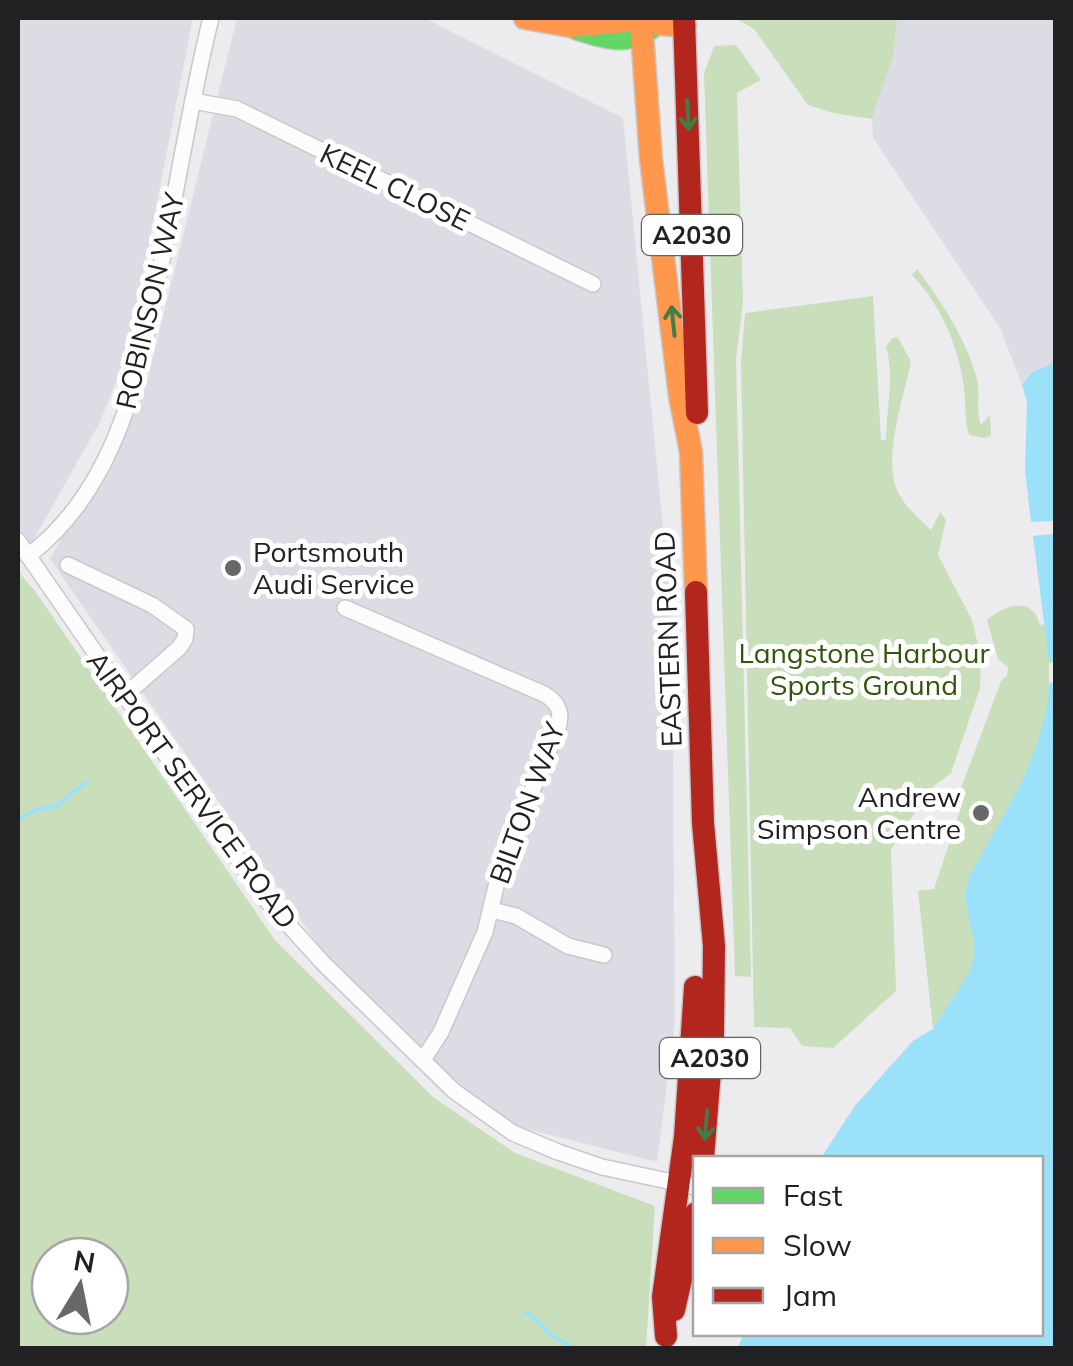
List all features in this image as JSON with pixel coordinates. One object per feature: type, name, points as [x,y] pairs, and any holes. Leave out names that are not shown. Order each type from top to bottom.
[{"type":"main road","points":[[525,18],[580,22],[608,39],[647,24],[684,22]]},
{"type":"main road","name":"EASTERN ROAD","points":[[684,22],[698,426],[691,452]]},
{"type":"main road","name":"EASTERN ROAD","points":[[647,24],[650,166],[683,426],[691,452],[703,823],[711,866],[712,984],[703,1156]]},
{"type":"main road","name":"EASTERN ROAD","points":[[664,1342],[663,1296],[687,1186],[697,866],[703,823]]},
{"type":"main road","name":"EASTERN ROAD","points":[[664,1342],[678,1299],[693,1227]]},
{"type":"street","name":"ROBINSON WAY","points":[[28,556],[68,520],[129,406],[154,305],[212,18]]},
{"type":"street","name":"KEEL CLOSE","points":[[193,101],[237,110],[593,284]]},
{"type":"street","name":"AIRPORT SERVICE ROAD","points":[[18,541],[276,912],[423,1060],[474,1108],[512,1133],[581,1160],[687,1186]]},
{"type":"street","points":[[68,565],[152,604],[186,629],[186,638],[179,648],[124,696]]},
{"type":"street","name":"BILTON WAY","points":[[345,608],[544,694],[558,706],[561,719],[501,866],[492,910],[445,1023],[423,1060]]},
{"type":"street","points":[[492,910],[516,916],[568,946],[604,955]]},
{"type":"shaded area","points":[[18,18],[193,18],[128,351],[100,422],[18,567]]},
{"type":"shaded area","points":[[237,18],[424,18],[623,118],[672,620],[675,1022],[657,1162],[503,1123],[334,968],[50,559],[146,385]]},
{"type":"shaded area","points":[[897,18],[1055,18],[1055,362],[1031,373],[1022,385],[1000,328],[873,138],[872,119],[894,52]]},
{"type":"green space","points":[[735,18],[897,18],[894,53],[872,119],[808,105],[754,29]]},
{"type":"green space","points":[[736,45],[761,80],[737,93],[743,303],[736,359],[751,977],[735,976],[704,73],[714,46]]},
{"type":"green space","points":[[917,269],[960,335],[977,379],[981,425],[990,415],[991,435],[985,438],[969,435],[958,357],[940,313],[912,275]]},
{"type":"green space","name":"Langstone Harbour Sports Ground","points":[[873,296],[881,440],[886,440],[889,393],[886,347],[892,338],[898,337],[911,362],[893,447],[894,481],[905,504],[931,530],[940,512],[946,520],[938,555],[972,620],[981,657],[980,688],[951,773],[930,789],[891,849],[896,991],[833,1048],[802,1046],[790,1028],[754,1027],[741,363],[745,313]]},
{"type":"green space","points":[[1055,534],[1055,662],[1049,663],[1049,683],[1056,682],[1040,1156],[822,1156],[855,1106],[913,1041],[933,1029],[918,891],[934,889],[962,805],[956,802],[1001,681],[1007,676],[1008,667],[998,659],[987,620],[1002,610],[1024,606],[1031,609],[1040,625],[1045,624],[1033,536]]},
{"type":"green space","points":[[18,571],[275,940],[433,1097],[515,1153],[655,1206],[646,1348],[18,1348]]},
{"type":"water","points":[[1055,362],[1055,521],[1031,522],[1025,470],[1027,402],[1022,385],[1031,373]]},
{"type":"water","points":[[1055,534],[1055,662],[1049,662],[1033,536]]},
{"type":"water","points":[[1055,682],[1055,1348],[738,1348],[742,1336],[1043,1336],[1043,1156],[822,1156],[855,1106],[913,1041],[933,1029],[971,969],[975,948],[965,898],[968,879],[1030,761],[1040,736],[1049,684]]},
{"type":"waterway","points":[[18,819],[56,806],[86,782]]},
{"type":"waterway","points":[[526,1312],[554,1337],[574,1348]]},
{"type":"traffic: fast","points":[[578,29],[627,38],[654,25]]},
{"type":"traffic: slow","points":[[525,18],[570,26],[626,21],[685,26]]},
{"type":"traffic: slow","points":[[641,18],[651,159],[680,396],[691,452],[696,592]]},
{"type":"traffic: jam","points":[[684,18],[697,413]]},
{"type":"traffic: jam","points":[[696,592],[703,823],[714,946],[713,1034],[703,1156]]},
{"type":"traffic: jam","points":[[666,1336],[663,1297],[685,1137],[695,987]]},
{"type":"traffic: jam","points":[[674,1310],[693,1226]]},
{"type":"place","name":"Portsmouth Audi Service","points":[[233,568]]},
{"type":"place","name":"Andrew Simpson Centre","points":[[981,813]]}]
